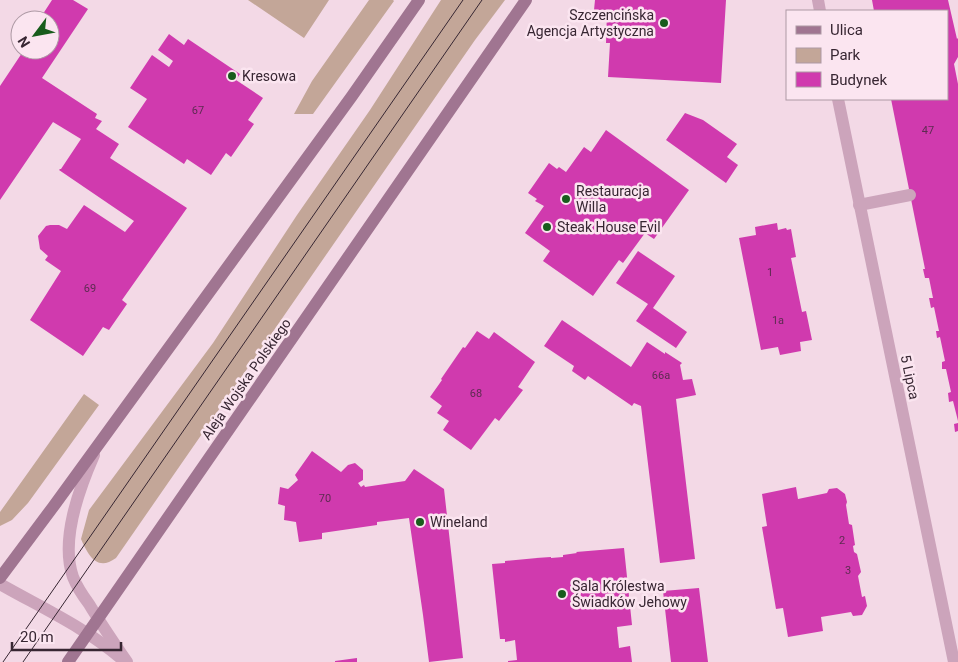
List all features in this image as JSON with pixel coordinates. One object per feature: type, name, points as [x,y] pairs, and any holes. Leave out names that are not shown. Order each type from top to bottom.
[{"type":"main road","points":[[0,578],[346,104],[419,0]]},
{"type":"main road","name":"Aleja Wojska Polskiego","points":[[98,619],[526,0]]},
{"type":"main road","points":[[68,662],[98,619]]},
{"type":"street","name":"5 Lipca","points":[[838,100],[954,662]]},
{"type":"street","points":[[859,205],[910,195]]},
{"type":"street","points":[[100,441],[81,489],[71,529],[70,566],[74,580],[126,662]]},
{"type":"street","points":[[0,584],[88,634],[126,662]]},
{"type":"green space","points":[[248,0],[329,0],[304,38]]},
{"type":"green space","points":[[369,0],[394,1],[313,114],[294,114],[312,81]]},
{"type":"green space","points":[[441,0],[505,0],[475,40],[116,558],[104,563],[94,560],[81,539],[89,510],[213,343],[297,215],[370,110]]},
{"type":"green space","points":[[84,394],[99,405],[28,503],[12,520],[0,526],[0,512]]},
{"type":"building","points":[[52,0],[73,0],[88,9],[60,51],[60,10],[46,10]]},
{"type":"building","points":[[595,0],[726,0],[721,83],[608,77],[610,43],[606,43],[607,11],[594,10]]},
{"type":"building","points":[[872,0],[948,0],[958,38],[958,57],[954,64],[958,84],[958,421],[953,401],[949,402],[948,393],[951,392],[946,369],[942,369],[942,362],[945,361],[940,337],[937,338],[936,331],[939,331],[934,307],[931,308],[929,298],[933,298],[929,278],[925,278],[923,269],[925,269],[891,100],[948,100],[948,10],[874,10]]},
{"type":"building","points":[[169,34],[184,45],[188,39],[240,74],[236,80],[263,98],[248,120],[254,124],[231,157],[226,153],[211,175],[187,159],[184,164],[128,127],[147,99],[130,88],[152,55],[169,67],[173,61],[158,50]]},
{"type":"building","points":[[17,60],[54,60],[42,78],[97,114],[95,118],[102,121],[96,129],[119,144],[110,158],[187,208],[122,300],[127,304],[109,330],[103,327],[83,356],[30,320],[61,271],[45,260],[48,256],[40,249],[38,236],[46,226],[50,225],[59,225],[67,229],[84,205],[125,232],[134,221],[59,170],[81,139],[53,122],[0,200],[0,86]]},
{"type":"building","points":[[685,113],[703,120],[737,144],[727,157],[738,165],[726,183],[666,140]]},
{"type":"building","points":[[606,130],[689,190],[654,239],[645,233],[623,263],[619,260],[593,296],[543,261],[550,251],[525,233],[544,206],[535,201],[537,199],[528,193],[549,163],[557,169],[559,167],[566,172],[584,147],[591,152]]},
{"type":"building","points":[[777,223],[778,230],[791,229],[796,257],[791,258],[802,312],[806,311],[812,340],[800,342],[801,351],[780,355],[778,347],[761,350],[739,238],[756,235],[755,227]]},
{"type":"building","points":[[638,251],[675,276],[653,308],[687,332],[676,348],[636,321],[648,304],[616,283]]},
{"type":"building","points":[[562,320],[631,367],[647,342],[682,363],[680,365],[683,380],[692,379],[696,395],[676,399],[695,559],[660,563],[641,406],[634,403],[632,406],[588,376],[585,380],[572,371],[574,366],[544,346]]},
{"type":"building","points":[[477,331],[489,339],[494,332],[535,362],[518,387],[523,390],[499,421],[495,418],[471,450],[443,430],[449,421],[437,413],[442,406],[430,397],[463,347],[465,348]]},
{"type":"building","points":[[958,423],[958,431],[955,432],[954,424]]},
{"type":"building","points":[[312,451],[341,472],[348,465],[355,463],[363,470],[363,480],[358,483],[361,487],[364,485],[365,487],[405,481],[414,469],[444,489],[463,658],[429,662],[409,518],[322,533],[322,539],[299,542],[296,522],[284,520],[285,506],[278,504],[280,487],[288,489],[298,480],[295,475]]},
{"type":"building","points":[[796,487],[798,499],[827,493],[829,489],[837,488],[845,494],[849,524],[852,525],[855,545],[853,546],[854,552],[857,554],[861,572],[858,576],[862,597],[865,596],[867,606],[862,615],[853,616],[851,612],[821,617],[823,631],[788,637],[783,608],[776,609],[762,527],[767,526],[762,494]]},
{"type":"building","name":"Sala Królestwa Świadków Jehowy","points":[[624,548],[632,625],[617,627],[619,648],[630,646],[632,662],[508,662],[517,660],[515,640],[505,642],[505,639],[500,639],[492,564],[505,563],[505,561],[563,557],[563,555],[576,552]]},
{"type":"building","points":[[699,588],[708,662],[671,662],[663,591]]},
{"type":"building","points":[[357,658],[357,662],[335,662],[335,661]]},
{"type":"tram line","points":[[3,662],[463,0]]},
{"type":"tram line","points":[[23,662],[482,0]]},
{"type":"place","name":"Szczencińska Agencja Artystyczna","points":[[664,23]]},
{"type":"place","name":"Kresowa","points":[[232,76]]},
{"type":"place","name":"Restauracja Willa","points":[[566,199]]},
{"type":"place","name":"Steak House Evil","points":[[547,227]]},
{"type":"place","name":"Wineland","points":[[420,522]]},
{"type":"place","name":"Sala Królestwa Świadków Jehowy","points":[[562,594]]}]
